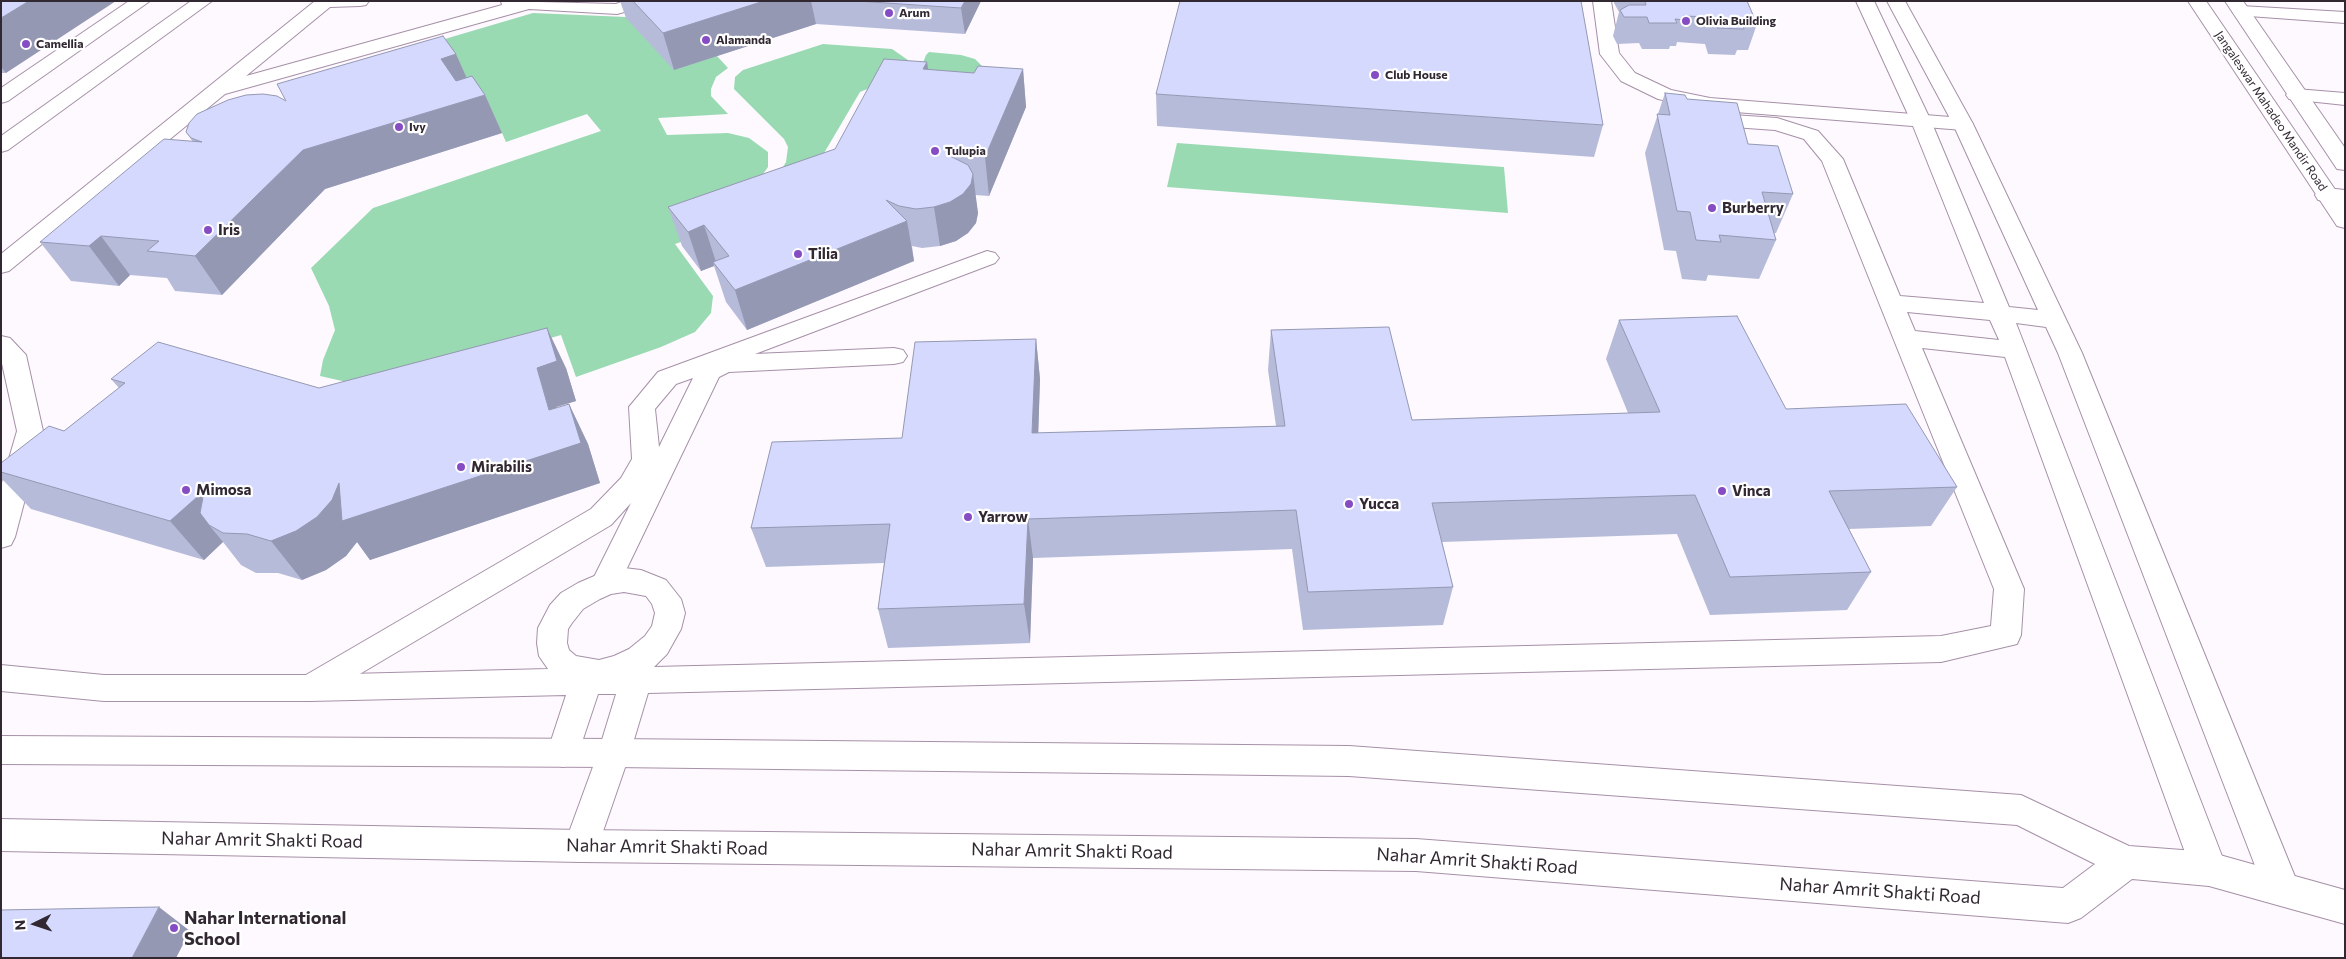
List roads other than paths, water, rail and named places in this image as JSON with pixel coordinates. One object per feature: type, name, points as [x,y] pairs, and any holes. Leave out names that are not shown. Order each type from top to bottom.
[{"type":"street","points":[[1,97],[141,1]]},
{"type":"street","points":[[1,146],[203,1]]},
{"type":"street","points":[[1,266],[325,1],[338,3],[360,1]]},
{"type":"street","points":[[505,1],[617,9],[644,1]]},
{"type":"street","points":[[1602,1],[1610,54],[1628,77],[1665,95],[1710,104],[1963,124]]},
{"type":"street","points":[[1865,1],[1921,121],[2015,350],[2209,869]]},
{"type":"street","points":[[1896,1],[1963,124],[2070,353],[2282,889]]},
{"type":"street","name":"Jangaleswar Mahadeo Mandir Road","points":[[2197,1],[2336,196],[2345,221]]},
{"type":"street","points":[[217,91],[526,4]]},
{"type":"street","points":[[2237,6],[2345,18]]},
{"type":"street","points":[[2237,6],[2296,95],[2345,164]]},
{"type":"street","points":[[2296,95],[2345,99]]},
{"type":"street","points":[[1,678],[104,688],[310,688],[588,677],[638,669],[1941,649],[2006,635],[2009,589],[1832,159],[1812,135],[1777,124],[1733,121]]},
{"type":"street","points":[[112,176],[153,169]]},
{"type":"street","points":[[310,688],[602,517],[631,485],[646,458],[642,407],[667,378],[987,258]]},
{"type":"street","points":[[1890,303],[2054,320]]},
{"type":"street","points":[[1905,338],[2015,350]]},
{"type":"street","points":[[1,344],[13,355],[30,431],[1,537]]},
{"type":"street","points":[[606,583],[709,371],[726,364],[894,356]]},
{"type":"street","points":[[581,846],[614,753],[638,669],[666,629],[670,613],[666,599],[656,588],[641,582],[624,580],[606,583],[589,590],[572,601],[561,614],[553,628],[552,642],[555,656],[566,665],[588,677]]},
{"type":"street","points":[[563,753],[588,677]]},
{"type":"street","points":[[1,750],[614,753],[1349,761],[2021,810],[2126,862],[2209,869],[2345,907]]},
{"type":"street","name":"Nahar Amrit Shakti Road","points":[[1,835],[581,846],[1416,855],[2068,906],[2126,862]]},
{"type":"place","name":"Arum","points":[[889,13]]},
{"type":"place","name":"Olivia Building","points":[[1686,21]]},
{"type":"place","name":"Alamanda","points":[[706,40]]},
{"type":"place","name":"Camellia","points":[[26,44]]},
{"type":"place","name":"Club House","points":[[1375,75]]},
{"type":"place","name":"Ivy","points":[[399,127]]},
{"type":"place","name":"Tulupia","points":[[935,151]]},
{"type":"place","name":"Burberry","points":[[1712,208]]},
{"type":"place","name":"Iris","points":[[208,230]]},
{"type":"place","name":"Tilia","points":[[798,254]]},
{"type":"place","name":"Mirabilis","points":[[461,467]]},
{"type":"place","name":"Mimosa","points":[[186,490]]},
{"type":"place","name":"Vinca","points":[[1722,491]]},
{"type":"place","name":"Yucca","points":[[1349,504]]},
{"type":"place","name":"Yarrow","points":[[968,517]]},
{"type":"place","name":"Nahar International School","points":[[174,928]]}]
